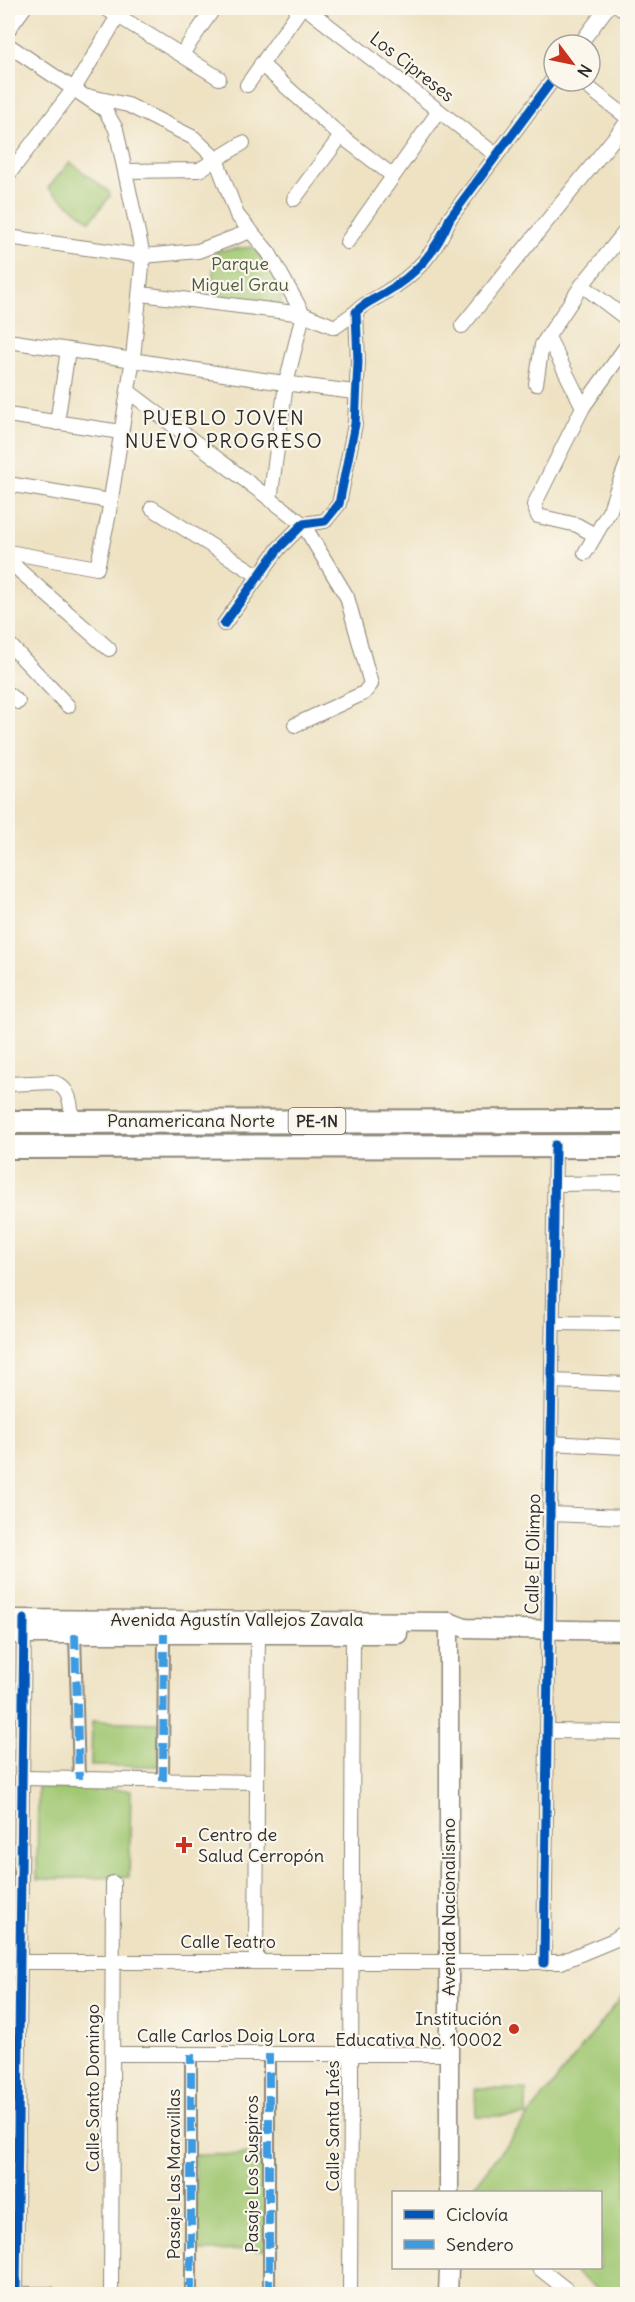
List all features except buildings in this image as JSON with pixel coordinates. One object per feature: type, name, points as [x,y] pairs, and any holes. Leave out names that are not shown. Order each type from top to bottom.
[{"type":"highway","name":"Panamericana Norte","points":[[8,1122],[627,1120]]},
{"type":"highway","name":"Panamericana Norte","points":[[8,1147],[627,1146]]},
{"type":"street","points":[[8,30],[24,8]]},
{"type":"street","points":[[105,8],[121,12],[219,78]]},
{"type":"street","points":[[182,54],[214,8]]},
{"type":"street","points":[[247,85],[301,8]]},
{"type":"street","name":"Los Cipreses","points":[[306,8],[496,155]]},
{"type":"street","points":[[588,33],[607,8]]},
{"type":"street","points":[[621,8],[627,13]]},
{"type":"street","points":[[8,174],[81,92],[121,12]]},
{"type":"street","points":[[8,45],[105,110],[116,129],[143,256],[133,358],[97,568],[8,552],[10,561],[21,572],[109,649]]},
{"type":"street","points":[[261,64],[341,136],[393,176]]},
{"type":"street","points":[[81,92],[128,105],[194,138],[216,159],[237,214],[269,253],[303,314],[286,384],[270,500]]},
{"type":"street","points":[[141,294],[303,314],[335,327],[356,312],[363,303],[408,278],[425,263],[440,242],[450,218],[543,93]]},
{"type":"street","points":[[462,326],[627,119],[595,93]]},
{"type":"street","points":[[347,242],[439,111]]},
{"type":"street","points":[[294,200],[341,136]]},
{"type":"street","points":[[125,171],[199,170],[243,143]]},
{"type":"street","points":[[536,384],[542,345],[582,285],[627,228]]},
{"type":"street","points":[[8,237],[143,256],[198,251],[251,231]]},
{"type":"street","points":[[582,285],[627,320]]},
{"type":"street","points":[[224,624],[279,548],[303,524],[325,521],[339,504],[355,424],[358,362],[356,312]]},
{"type":"street","points":[[548,337],[583,407]]},
{"type":"street","points":[[8,342],[133,358],[286,384],[355,392]]},
{"type":"street","points":[[593,534],[577,525],[538,516],[534,509],[535,500],[583,407],[627,344]]},
{"type":"street","points":[[57,423],[68,350]]},
{"type":"street","points":[[128,391],[303,524],[347,597],[371,684],[364,693],[295,726]]},
{"type":"street","points":[[8,415],[122,432]]},
{"type":"street","points":[[585,553],[593,534],[603,523],[622,492],[627,461]]},
{"type":"street","points":[[8,484],[110,501]]},
{"type":"street","points":[[152,508],[259,576]]},
{"type":"street","points":[[8,643],[68,706]]},
{"type":"street","points":[[8,1084],[53,1082],[60,1084],[69,1095],[72,1122]]},
{"type":"street","name":"Calle El Olimpo","points":[[544,1963],[555,1145]]},
{"type":"street","points":[[555,1184],[627,1183]]},
{"type":"street","points":[[553,1323],[627,1324]]},
{"type":"street","points":[[552,1381],[626,1384]]},
{"type":"street","points":[[551,1443],[624,1447]]},
{"type":"street","points":[[550,1514],[625,1517]]},
{"type":"street","points":[[16,1627],[22,1778],[14,1961],[12,2151],[15,2294],[50,2295]]},
{"type":"street","name":"Avenida Agustín Vallejos Zavala","points":[[16,1627],[75,1634],[164,1634],[258,1627],[353,1634],[454,1628]]},
{"type":"street","name":"Avenida Agustín Vallejos Zavala","points":[[16,1627],[454,1628],[627,1631]]},
{"type":"street","points":[[256,1961],[258,1627]]},
{"type":"street","name":"Avenida Nacionalismo","points":[[449,2191],[449,1962],[454,1628]]},
{"type":"street","points":[[75,1634],[79,1779]]},
{"type":"street","points":[[163,1781],[164,1634]]},
{"type":"street","name":"Calle Santa Inés","points":[[350,2295],[353,1634]]},
{"type":"street","points":[[548,1731],[627,1732]]},
{"type":"street","points":[[22,1778],[256,1782]]},
{"type":"street","name":"Calle Santo Domingo","points":[[111,2295],[113,1883]]},
{"type":"street","name":"Calle Teatro","points":[[14,1961],[544,1963],[561,1962],[614,1940],[627,1930]]},
{"type":"street","name":"Calle Carlos Doig Lora","points":[[112,2054],[449,2054]]},
{"type":"street","name":"Pasaje Las Maravillas","points":[[191,2054],[191,2295]]},
{"type":"street","name":"Pasaje Los Suspiros","points":[[269,2054],[269,2295]]},
{"type":"street","points":[[448,2269],[448,2295]]},
{"type":"street","points":[[540,2269],[572,2295]]},
{"type":"green space","points":[[70,162],[109,192],[110,196],[90,221],[48,188]]},
{"type":"green space","name":"Parque Miguel Grau","points":[[253,247],[283,284],[281,305],[210,294],[216,251]]},
{"type":"green space","points":[[92,1721],[159,1723],[159,1766],[91,1766]]},
{"type":"green space","points":[[38,1787],[131,1790],[129,1877],[37,1879]]},
{"type":"green space","points":[[627,1990],[627,2294],[603,2294],[571,2269],[602,2269],[602,2191],[476,2191],[472,2188]]},
{"type":"green space","points":[[475,2089],[526,2089],[526,2116],[476,2116]]},
{"type":"green space","points":[[265,2154],[266,2250],[196,2251],[195,2155]]},
{"type":"marked path","points":[[75,1634],[79,1779]]},
{"type":"marked path","points":[[163,1781],[164,1634]]},
{"type":"marked path","points":[[191,2054],[191,2294]]},
{"type":"marked path","points":[[269,2054],[269,2294]]},
{"type":"cycle path","points":[[224,624],[279,548],[303,524],[325,521],[339,504],[355,424],[358,362],[356,312],[365,304],[395,287],[424,262],[438,242],[450,218],[543,93]]},
{"type":"cycle path","points":[[544,1963],[555,1145]]},
{"type":"cycle path","points":[[16,2294],[24,1619]]},
{"type":"place","name":"Centro de Salud Cerropón","points":[[184,1845]]},
{"type":"place","name":"Institución Educativa No. 10002","points":[[514,2029]]},
{"type":"district","name":"PUEBLO JOVEN NUEVO PROGRESO","points":[[224,430]]}]
